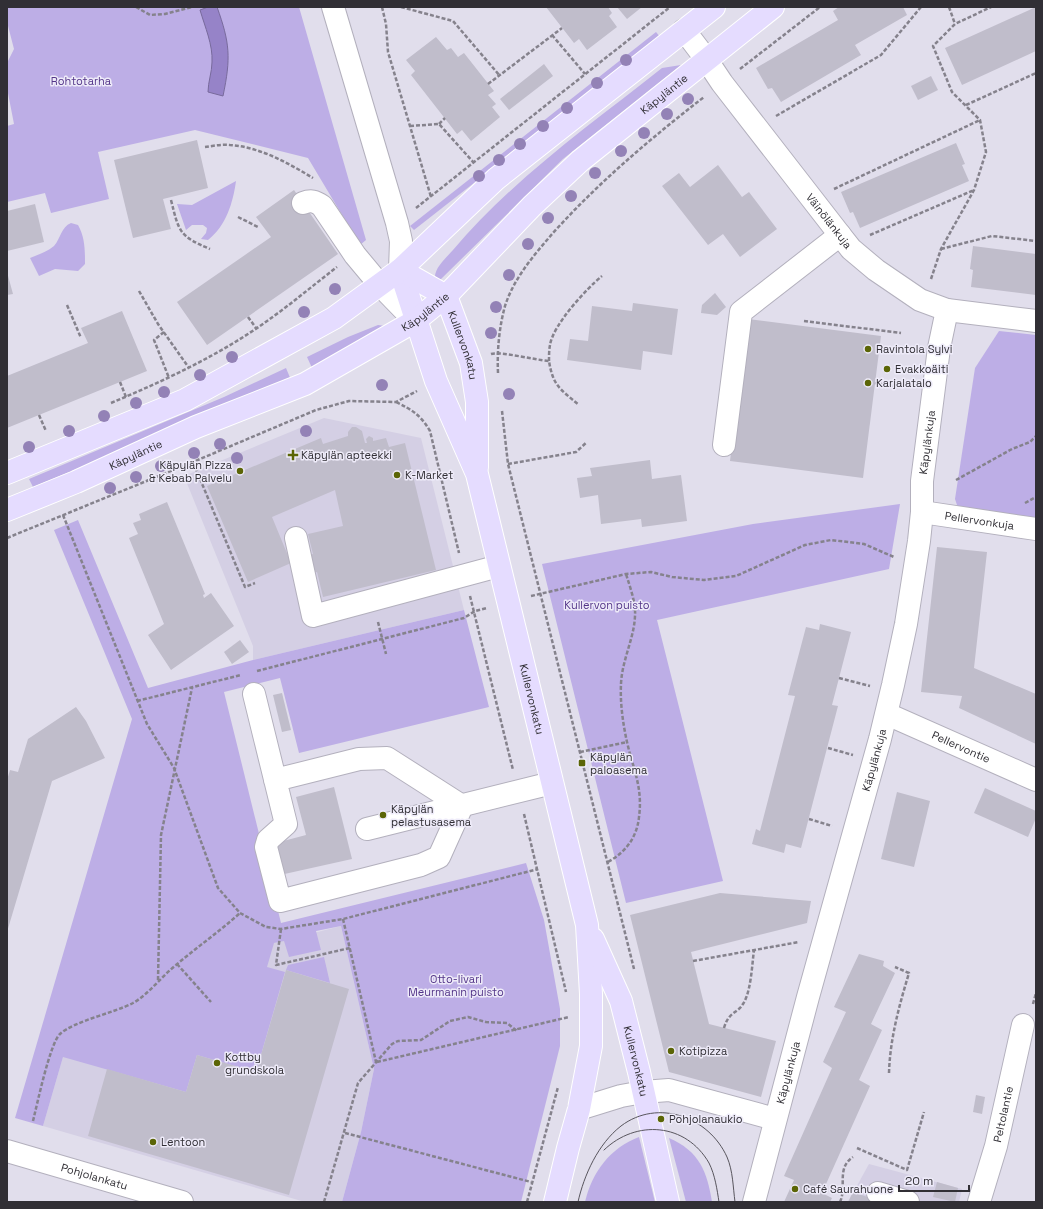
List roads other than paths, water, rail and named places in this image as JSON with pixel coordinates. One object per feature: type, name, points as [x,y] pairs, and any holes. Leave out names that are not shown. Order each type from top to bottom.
[{"type":"main road","points":[[7,473],[185,400],[334,318],[400,270],[496,179],[714,7]]},
{"type":"main road","name":"Käpyläntie","points":[[7,510],[76,482],[196,427],[305,384],[415,321],[446,296],[532,206],[580,161],[773,7]]},
{"type":"main road","name":"Kullervonkatu","points":[[400,270],[446,296],[471,363],[477,402],[477,474]]},
{"type":"main road","name":"Kullervonkatu","points":[[400,270],[415,321],[436,381],[477,474],[587,925],[620,1001],[643,1092],[668,1202]]},
{"type":"main road","name":"Kullervonkatu","points":[[555,1202],[579,1109],[591,1046],[591,994],[587,925]]},
{"type":"street","points":[[333,7],[397,223],[401,241],[400,270]]},
{"type":"street","name":"Väinölänkuja","points":[[684,30],[722,83],[846,242],[876,270],[920,300],[947,310],[1036,321]]},
{"type":"street","points":[[303,203],[309,201],[316,202],[322,206],[355,254],[380,285],[415,321]]},
{"type":"street","points":[[724,445],[741,312],[846,242]]},
{"type":"street","name":"Käpylänkuja","points":[[754,1202],[775,1119],[887,714],[906,624],[916,561],[922,512],[922,481],[939,348],[947,310]]},
{"type":"street","name":"Pellervonkuja","points":[[922,512],[1036,529]]},
{"type":"street","points":[[296,538],[314,616],[464,574],[499,566]]},
{"type":"street","points":[[254,694],[286,824],[268,840],[266,847],[280,901],[421,864],[439,857],[462,806]]},
{"type":"street","name":"Pellervontie","points":[[887,714],[1036,780]]},
{"type":"street","points":[[275,780],[359,759],[387,758],[462,806]]},
{"type":"street","points":[[367,829],[552,783]]},
{"type":"street","name":"Peltolantie","points":[[979,1202],[996,1146],[1023,1025]]},
{"type":"street","points":[[579,1109],[621,1096],[643,1092],[669,1090],[682,1092],[775,1119]]},
{"type":"street","name":"Pohjolankatu","points":[[7,1151],[182,1202]]},
{"type":"street","points":[[878,1193],[908,1202]]},
{"type":"tram line","points":[[578,1202],[588,1171],[605,1142],[621,1126],[635,1118],[651,1113],[666,1113],[681,1116],[695,1122],[708,1131],[719,1143],[727,1157],[735,1202]]},
{"type":"tram line","points":[[604,1150],[617,1140],[631,1133],[645,1130],[660,1130],[674,1133],[687,1140],[699,1150],[709,1163],[717,1187],[719,1202]]},
{"type":"place","name":"Ravintola Sylvi","points":[[868,349]]},
{"type":"place","name":"Evakkoäiti","points":[[887,369]]},
{"type":"place","name":"Karjalatalo","points":[[868,383]]},
{"type":"place","name":"Käpylän apteekki","points":[[293,455]]},
{"type":"place","name":"Käpylän Pizza & Kebab Palvelu","points":[[240,471]]},
{"type":"place","name":"K-Market","points":[[397,475]]},
{"type":"place","name":"Käpylän paloasema","points":[[582,763]]},
{"type":"place","name":"Käpylän pelastusasema","points":[[383,815]]},
{"type":"place","name":"Kotipizza","points":[[671,1051]]},
{"type":"place","name":"Kottby grundskola","points":[[217,1063]]},
{"type":"place","name":"Pohjolanaukio","points":[[661,1119]]},
{"type":"place","name":"Lentoon","points":[[153,1142]]},
{"type":"place","name":"Café Saurahuone","points":[[795,1189]]},
{"type":"park label","name":"Rohtotarha","points":[[81,81]]},
{"type":"park label","name":"Kullervon puisto","points":[[607,605]]},
{"type":"park label","name":"Otto-Iivari Meurmanin puisto","points":[[456,985]]}]
